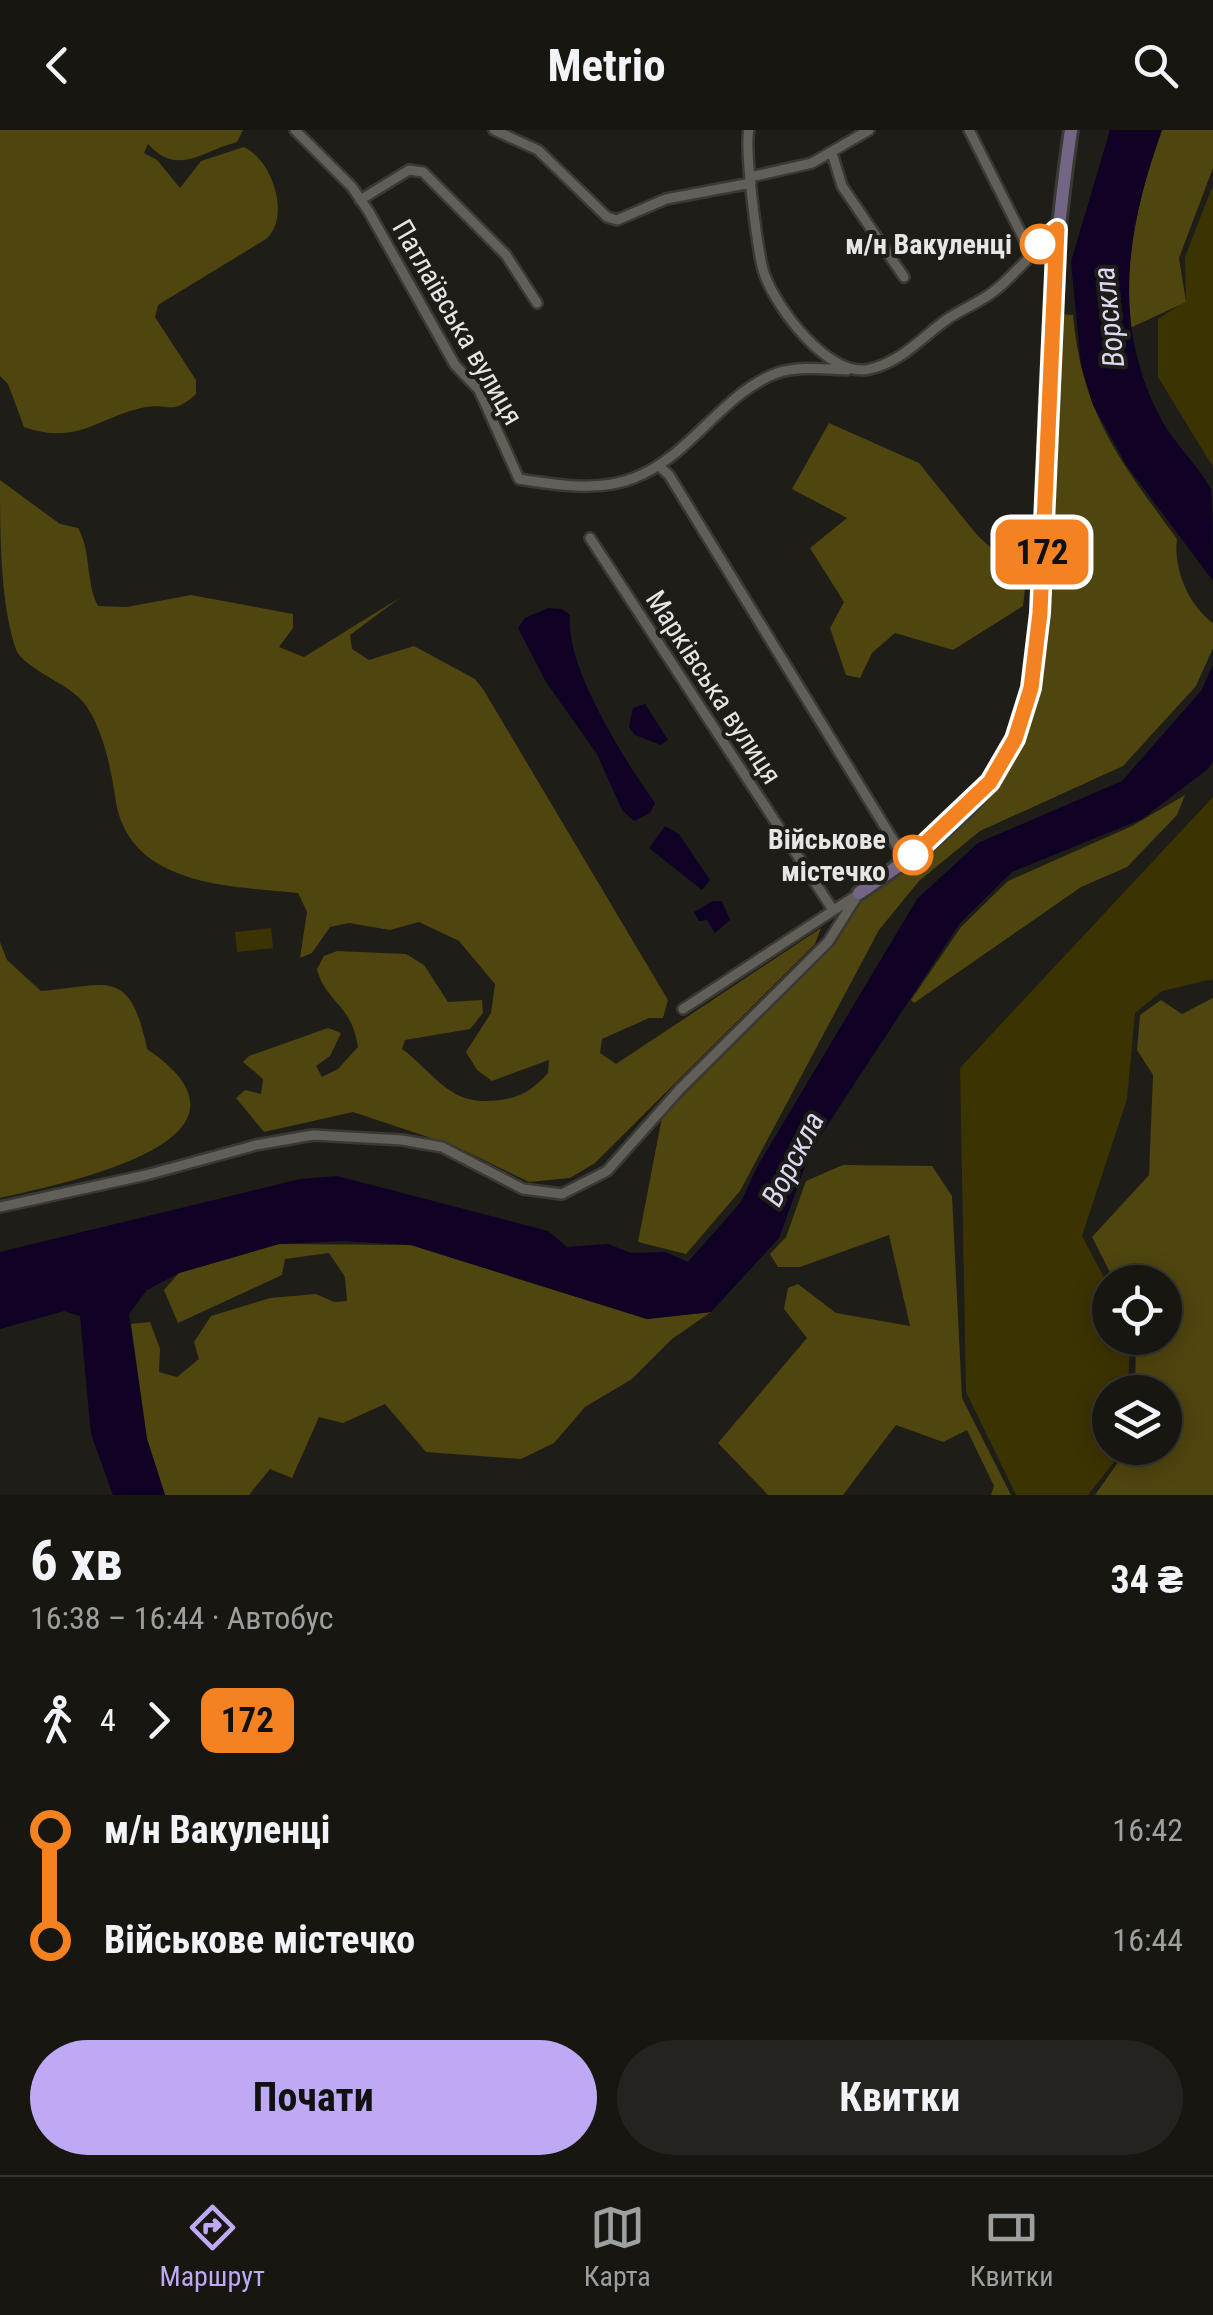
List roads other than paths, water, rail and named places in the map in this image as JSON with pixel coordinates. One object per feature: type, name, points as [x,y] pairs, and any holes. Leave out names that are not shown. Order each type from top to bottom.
[{"type":"street","name":"Патлаївська вулиця","points":[[296,130],[360,200],[455,366],[479,390],[519,479],[604,484],[631,480],[659,466],[775,374],[882,366],[1000,287],[1057,229]]},
{"type":"street","points":[[494,130],[538,150],[608,217],[617,220],[666,199],[799,168],[869,130]]},
{"type":"street","points":[[749,130],[750,180],[768,284],[798,327],[829,360],[847,370]]},
{"type":"street","points":[[969,130],[1031,252]]},
{"type":"street","points":[[684,1008],[906,861],[990,782],[1015,739],[1031,688],[1040,613],[1057,229],[1071,130]]},
{"type":"street","points":[[832,153],[842,186],[904,277]]},
{"type":"street","points":[[360,200],[409,170],[422,172],[506,255],[537,303]]},
{"type":"street","points":[[659,466],[906,861]]},
{"type":"street","name":"Марківська вулиця","points":[[590,538],[833,910]]},
{"type":"street","points":[[0,1207],[146,1175],[256,1145],[312,1136],[402,1140],[442,1147],[523,1189],[562,1194],[606,1170],[680,1089],[828,942],[859,894]]},
{"type":"water","name":"Ворскла","points":[[1110,130],[1162,130],[1133,236],[1130,307],[1134,343],[1158,413],[1211,489],[1213,581],[1127,466],[1093,405],[1081,365],[1071,262]]},
{"type":"water","points":[[548,608],[562,609],[570,615],[571,636],[586,685],[613,738],[655,803],[650,813],[634,821],[622,810],[597,754],[546,682],[518,628],[525,618]]},
{"type":"water","name":"Ворскла","points":[[1213,665],[1213,761],[1208,769],[1142,819],[1012,872],[960,923],[811,1150],[779,1238],[711,1312],[647,1319],[411,1245],[343,1241],[279,1244],[179,1273],[147,1290],[129,1314],[147,1439],[165,1495],[113,1495],[91,1434],[80,1316],[64,1311],[0,1329],[0,1252],[300,1179],[337,1176],[548,1231],[567,1247],[608,1244],[631,1253],[665,1252],[688,1262],[741,1202],[757,1167],[917,899],[978,843],[1122,781],[1201,691]]},
{"type":"water","points":[[645,704],[668,740],[661,745],[635,735],[629,727],[633,708]]},
{"type":"water","points":[[665,826],[679,834],[710,880],[702,890],[649,848]]},
{"type":"water","points":[[713,901],[722,901],[730,920],[715,933],[707,920],[699,921],[694,912]]},
{"type":"place","name":"м/н Вакуленці","points":[[1040,244]]},
{"type":"place","name":"Військове містечко","points":[[913,855]]}]
